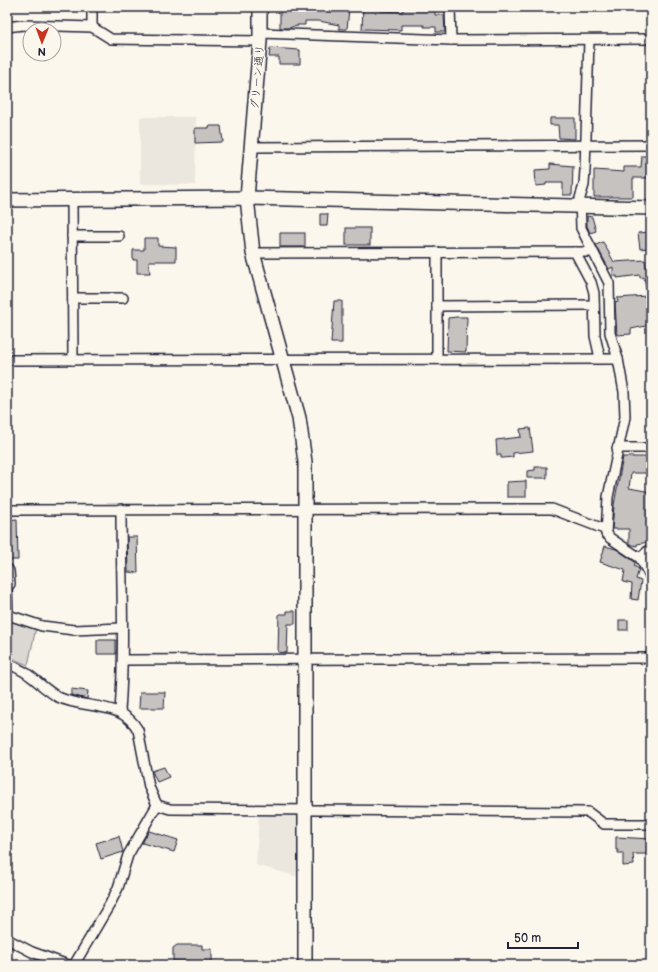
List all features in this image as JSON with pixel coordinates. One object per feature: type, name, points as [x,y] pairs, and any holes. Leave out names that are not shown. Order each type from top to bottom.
[{"type":"street","points":[[92,7],[92,27]]},
{"type":"street","name":"グリーン通り","points":[[260,7],[260,37],[247,198],[253,252],[283,359],[302,436],[306,508],[304,809],[305,965]]},
{"type":"street","points":[[450,7],[451,40]]},
{"type":"street","points":[[7,27],[23,25],[92,27],[111,39],[260,37],[451,40],[651,39]]},
{"type":"street","points":[[589,40],[584,185],[580,198],[581,228],[609,283],[610,333],[618,359],[624,392],[625,418],[617,448],[608,497],[606,534]]},
{"type":"street","points":[[251,147],[651,145]]},
{"type":"street","points":[[7,200],[247,198],[651,208]]},
{"type":"street","points":[[72,200],[73,360]]},
{"type":"street","points":[[72,236],[119,236]]},
{"type":"street","points":[[253,252],[592,252]]},
{"type":"street","points":[[437,359],[438,252]]},
{"type":"street","points":[[575,252],[594,293],[595,336],[600,358]]},
{"type":"street","points":[[73,298],[123,298]]},
{"type":"street","points":[[437,306],[594,305]]},
{"type":"street","points":[[7,360],[618,359]]},
{"type":"street","points":[[617,448],[651,448]]},
{"type":"street","points":[[7,510],[306,508],[552,509],[604,529],[606,534],[640,558],[651,578]]},
{"type":"street","points":[[120,711],[124,660],[122,628],[121,509]]},
{"type":"street","points":[[640,558],[651,548]]},
{"type":"street","points":[[7,568],[9,572],[10,584],[7,587],[8,614],[42,626],[74,630],[122,628]]},
{"type":"street","points":[[124,660],[651,658]]},
{"type":"street","points":[[7,664],[34,678],[60,698],[120,711],[133,721],[138,730],[149,787],[157,805],[170,809],[588,812],[604,824],[651,824]]},
{"type":"street","points":[[74,965],[110,904],[118,888],[128,855],[157,805]]},
{"type":"street","points":[[7,939],[32,952],[68,965]]},
{"type":"shaded area","points":[[140,117],[196,117],[195,185],[140,184]]},
{"type":"shaded area","points":[[7,617],[37,623],[28,665],[7,656]]},
{"type":"shaded area","points":[[259,815],[300,815],[298,877],[256,865]]},
{"type":"building","points":[[280,7],[349,9],[347,29],[339,29],[339,25],[319,21],[305,21],[305,25],[297,25],[298,26],[291,28],[280,28]]},
{"type":"building","points":[[381,7],[381,11],[403,12],[403,7],[435,9],[435,15],[444,15],[445,32],[436,32],[436,27],[424,27],[424,25],[401,25],[401,30],[362,29],[363,8]]},
{"type":"building","points":[[270,48],[300,50],[300,64],[279,64],[279,57],[269,57]]},
{"type":"building","points":[[550,118],[575,118],[575,139],[559,138],[558,125],[550,125]]},
{"type":"building","points":[[209,126],[221,126],[223,142],[195,143],[195,128],[209,128]]},
{"type":"building","points":[[642,156],[651,156],[651,178],[633,178],[633,197],[594,197],[594,170],[624,172],[624,167],[641,167]]},
{"type":"building","points":[[550,164],[573,166],[572,195],[563,195],[563,183],[546,183],[546,185],[536,186],[535,170],[550,169]]},
{"type":"building","points":[[320,214],[328,214],[327,226],[320,226]]},
{"type":"building","points":[[587,216],[592,217],[596,231],[590,233],[587,226]]},
{"type":"building","points":[[346,228],[370,228],[370,245],[346,245]]},
{"type":"building","points":[[649,232],[648,248],[640,249],[638,233]]},
{"type":"building","points":[[280,233],[305,233],[305,247],[280,247]]},
{"type":"building","points":[[144,238],[158,238],[158,246],[176,247],[176,261],[149,261],[150,273],[137,273],[137,260],[133,260],[133,250],[144,250]]},
{"type":"building","points":[[603,242],[614,262],[645,260],[646,267],[651,266],[651,325],[631,329],[631,334],[617,335],[615,303],[618,302],[617,298],[647,296],[644,277],[640,278],[640,275],[617,278],[617,276],[613,276],[613,267],[609,269],[596,245]]},
{"type":"building","points":[[334,301],[342,301],[342,343],[331,343]]},
{"type":"building","points":[[467,317],[466,352],[447,351],[448,318]]},
{"type":"building","points":[[530,428],[533,451],[513,453],[513,457],[501,458],[501,455],[497,455],[496,440],[521,437],[520,429]]},
{"type":"building","points":[[623,457],[651,457],[651,473],[631,473],[629,488],[651,492],[649,542],[637,544],[637,546],[629,544],[629,529],[612,529],[614,505]]},
{"type":"building","points":[[535,467],[547,467],[547,478],[527,478],[527,471],[535,470]]},
{"type":"building","points":[[526,481],[526,497],[507,497],[507,482]]},
{"type":"building","points":[[17,519],[18,560],[7,560],[7,520]]},
{"type":"building","points":[[127,537],[137,537],[138,573],[128,572]]},
{"type":"building","points":[[605,546],[616,549],[635,562],[634,566],[639,569],[636,579],[641,581],[638,600],[631,599],[632,584],[623,582],[625,570],[600,562]]},
{"type":"building","points":[[287,611],[295,611],[295,624],[288,624],[287,653],[278,652],[279,614],[287,614]]},
{"type":"building","points":[[619,620],[628,620],[628,630],[619,630]]},
{"type":"building","points":[[97,640],[116,640],[116,654],[97,654]]},
{"type":"building","points":[[71,689],[88,691],[87,699],[71,695]]},
{"type":"building","points":[[140,692],[165,692],[164,708],[139,708]]},
{"type":"building","points":[[164,767],[169,777],[157,782],[152,771]]},
{"type":"building","points":[[149,831],[178,840],[174,852],[142,843]]},
{"type":"building","points":[[119,836],[123,852],[101,859],[96,843]]},
{"type":"building","points":[[616,837],[651,839],[651,854],[633,854],[634,865],[623,866],[623,853],[618,853],[618,850],[616,850]]},
{"type":"building","points":[[177,945],[202,945],[202,949],[212,949],[212,962],[173,961],[173,948]]}]
